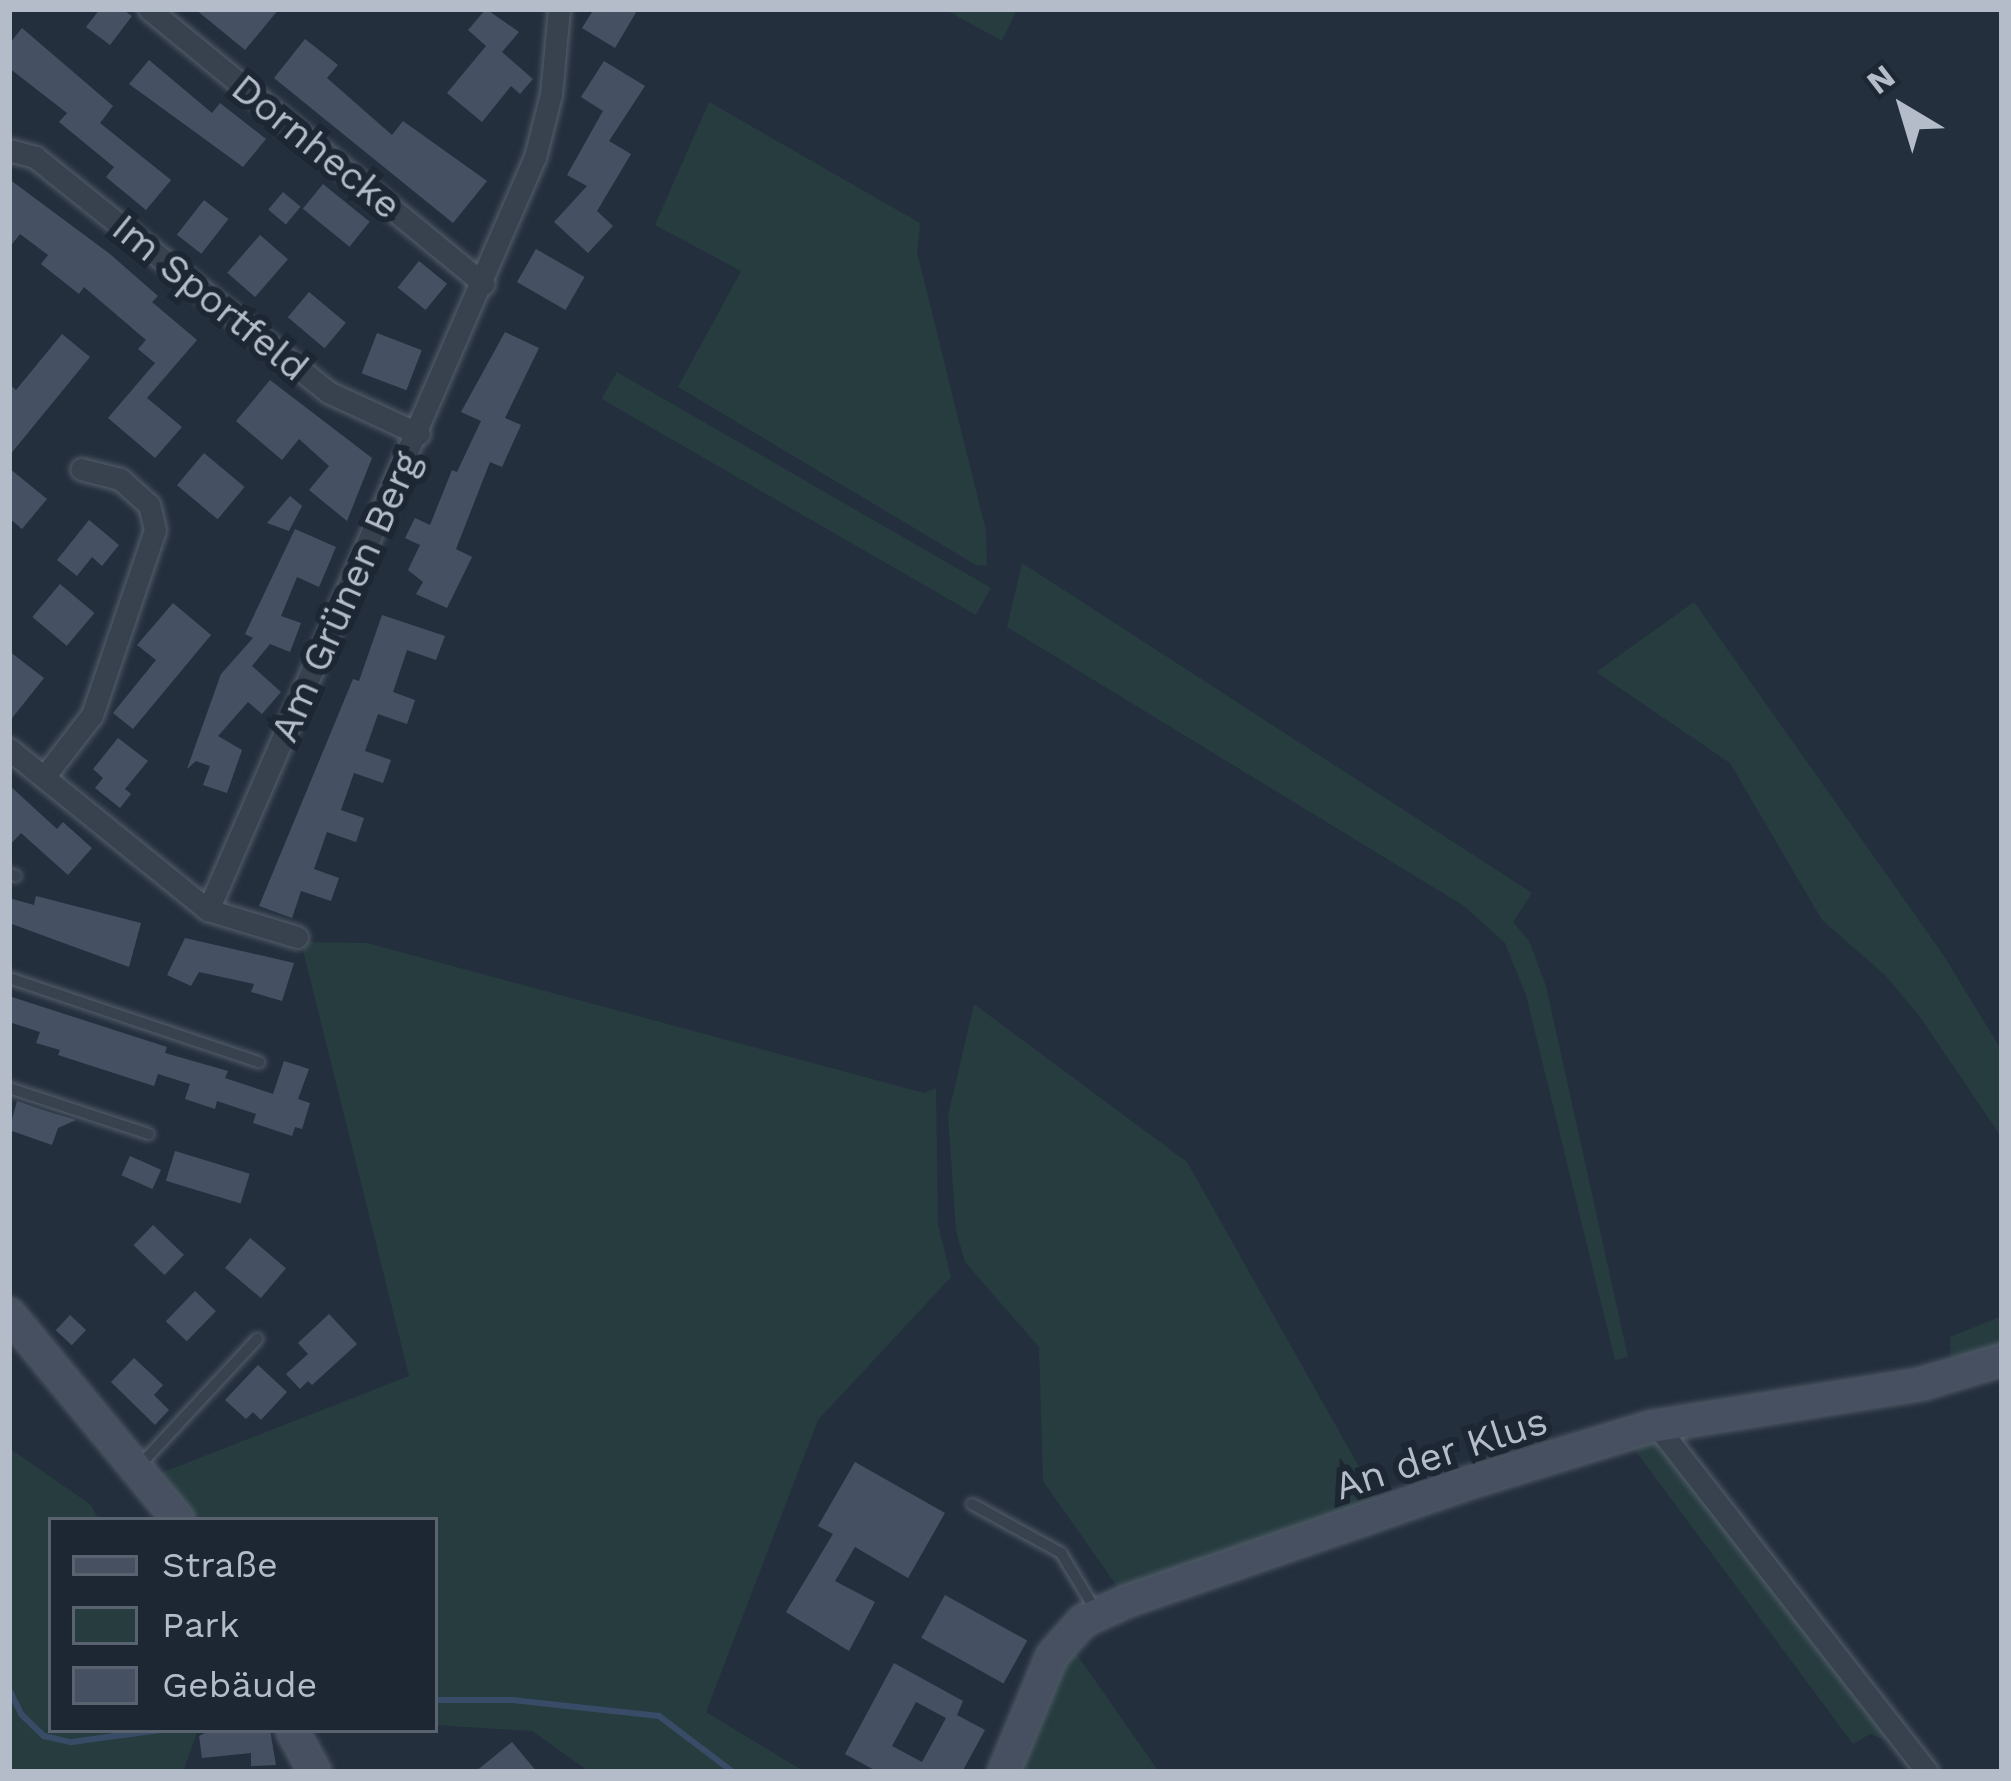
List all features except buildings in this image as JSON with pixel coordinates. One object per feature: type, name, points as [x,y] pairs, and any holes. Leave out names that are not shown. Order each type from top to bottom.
[{"type":"street","name":"Dornhecke","points":[[148,9],[484,284]]},
{"type":"street","name":"Am Grünen Berg","points":[[208,910],[536,157],[551,94],[559,9]]},
{"type":"street","name":"Im Sportfeld","points":[[9,150],[34,157],[328,392],[419,434]]},
{"type":"street","points":[[44,777],[92,715],[155,530],[149,506],[120,479],[81,469]]},
{"type":"street","points":[[9,748],[208,910],[297,937]]},
{"type":"street","points":[[9,1314],[177,1517]]},
{"type":"street","name":"An der Klus","points":[[1004,1772],[1052,1656],[1097,1613],[1468,1484],[1658,1426],[1921,1384],[2002,1360]]},
{"type":"street","points":[[1658,1426],[1927,1772]]},
{"type":"street","points":[[294,1733],[315,1772]]},
{"type":"lane","points":[[9,978],[259,1062]]},
{"type":"lane","points":[[9,1088],[149,1134]]},
{"type":"lane","points":[[139,1466],[257,1339]]},
{"type":"lane","points":[[972,1504],[1061,1553],[1097,1613]]},
{"type":"green space","points":[[944,9],[1017,9],[1002,41]]},
{"type":"green space","points":[[709,102],[920,223],[917,252],[986,531],[987,566],[976,565],[678,387],[741,271],[655,225]]},
{"type":"green space","points":[[617,372],[991,588],[976,615],[602,399]]},
{"type":"green space","points":[[1022,563],[1532,893],[1513,922],[1529,941],[1546,986],[1628,1357],[1615,1360],[1526,995],[1505,943],[1464,906],[1007,627]]},
{"type":"green space","points":[[1694,602],[1944,956],[2002,1051],[2002,1138],[1920,1017],[1885,975],[1822,920],[1730,763],[1596,672]]},
{"type":"green space","points":[[301,942],[367,943],[924,1093],[936,1088],[938,1225],[951,1277],[818,1420],[706,1712],[805,1772],[590,1772],[532,1731],[438,1725],[438,1517],[196,1517],[156,1475],[409,1376]]},
{"type":"green space","points":[[974,1004],[1187,1162],[1380,1504],[1119,1589],[1043,1481],[1039,1347],[965,1262],[956,1231],[948,1116]]},
{"type":"green space","points":[[2002,1316],[2002,1347],[1951,1364],[1950,1337]]},
{"type":"green space","points":[[1652,1441],[1671,1455],[1895,1743],[1870,1734],[1853,1744],[1629,1442]]},
{"type":"green space","points":[[9,1448],[91,1505],[97,1517],[48,1517],[48,1733],[197,1733],[183,1772],[9,1772]]},
{"type":"green space","points":[[1073,1649],[1159,1772],[1015,1772],[1047,1684]]},
{"type":"waterway","points":[[9,1509],[9,1516]]},
{"type":"waterway","points":[[9,1591],[9,1603]]},
{"type":"waterway","points":[[9,1689],[21,1714],[44,1736],[71,1742],[138,1733]]},
{"type":"waterway","points":[[438,1700],[512,1700],[659,1716],[733,1772]]}]
